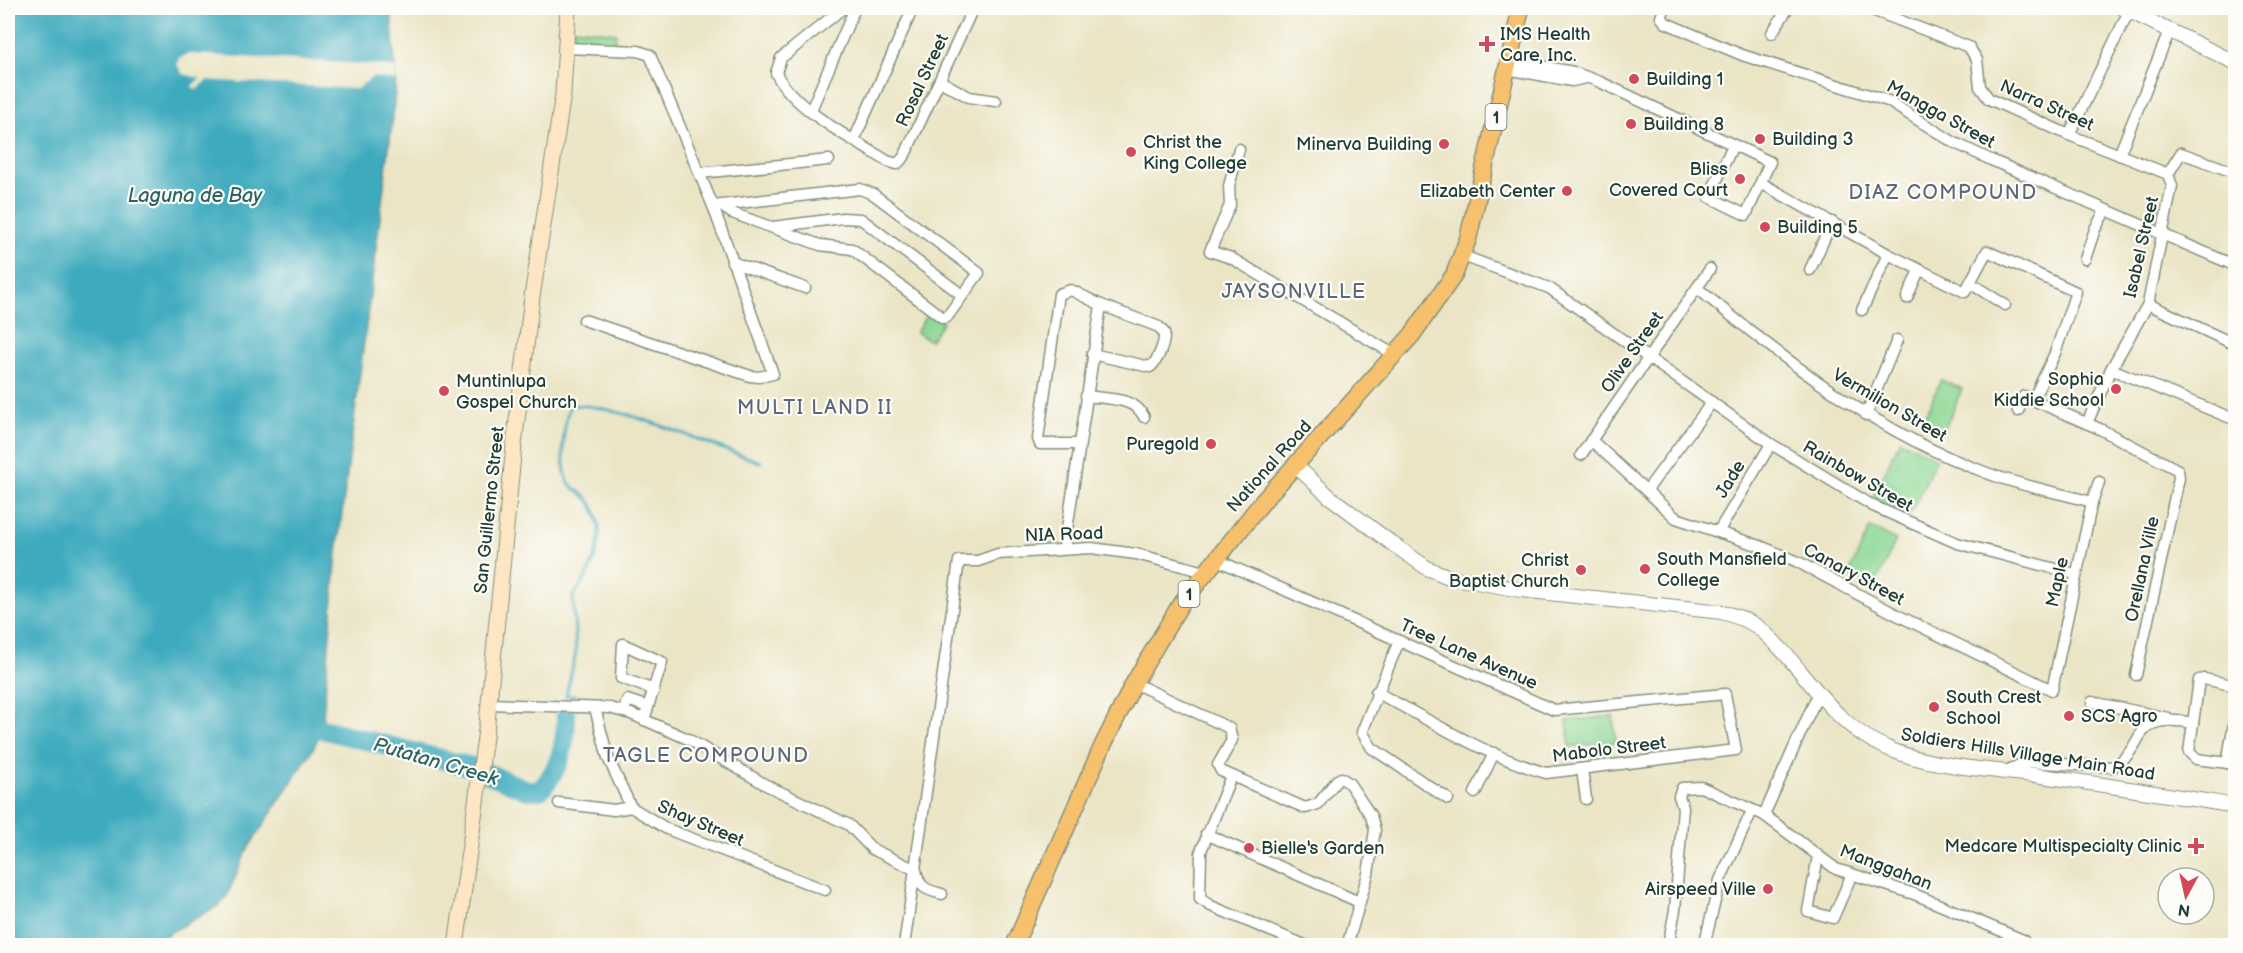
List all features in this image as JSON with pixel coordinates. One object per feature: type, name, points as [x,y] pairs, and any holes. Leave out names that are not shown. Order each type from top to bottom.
[{"type":"highway","name":"National Road","points":[[1014,945],[1103,745],[1134,683],[1180,605],[1210,565],[1295,465],[1395,355],[1449,284],[1463,256],[1521,8]]},
{"type":"main road","name":"San Guillermo Street","points":[[456,945],[480,782],[532,297],[563,94],[568,8]]},
{"type":"street","points":[[843,8],[781,58],[776,73],[780,82],[811,110],[854,140],[913,8]]},
{"type":"street","points":[[811,110],[855,8]]},
{"type":"street","name":"Rosal Street","points":[[854,140],[887,161],[897,164],[904,157],[973,8]]},
{"type":"street","points":[[1772,33],[1788,8]]},
{"type":"street","name":"Narra Street","points":[[1867,8],[1969,47],[1977,60],[1980,87],[1989,99],[2069,135],[2168,174]]},
{"type":"street","points":[[2069,135],[2126,9],[2235,63]]},
{"type":"street","name":"Mangga Street","points":[[1663,12],[1666,23],[1742,55],[1888,101],[1953,142],[2105,211],[2235,266]]},
{"type":"street","points":[[2119,154],[2169,32]]},
{"type":"street","points":[[566,48],[638,51],[650,55],[700,173],[718,207],[732,262],[773,374],[750,376],[584,320]]},
{"type":"street","points":[[1508,64],[1573,72],[1613,87],[1770,162],[1746,214],[1709,197],[1733,145]]},
{"type":"street","points":[[940,81],[969,97],[996,101]]},
{"type":"street","points":[[1239,149],[1228,186],[1230,205],[1210,251],[1231,258],[1395,355]]},
{"type":"street","points":[[2168,174],[2181,153],[2235,173]]},
{"type":"street","points":[[700,173],[829,160]]},
{"type":"street","name":"Isabel Street","points":[[2087,423],[2110,369],[2148,304],[2172,186],[2168,174]]},
{"type":"street","points":[[1761,183],[1888,254],[1965,292],[1987,251],[2076,291],[2055,353],[2033,400]]},
{"type":"street","points":[[844,189],[866,190],[977,270],[979,275],[947,317],[943,318],[852,249],[820,245],[718,207],[844,189]]},
{"type":"street","points":[[2085,259],[2095,229],[2105,211]]},
{"type":"street","points":[[772,227],[857,218],[962,295]]},
{"type":"street","points":[[1810,270],[1832,222]]},
{"type":"street","points":[[1862,310],[1888,254]]},
{"type":"street","name":"Rainbow Street","points":[[1463,256],[1549,288],[1772,444],[1873,507],[1917,528],[1957,543],[2076,574]]},
{"type":"street","points":[[732,262],[805,288]]},
{"type":"street","name":"Olive Street","points":[[1581,455],[1710,269]]},
{"type":"street","points":[[1907,298],[1919,270]]},
{"type":"street","points":[[1970,283],[2005,305]]},
{"type":"street","name":"Vermilion Street","points":[[1697,288],[1785,360],[1866,415],[1918,444],[1988,474],[2092,502]]},
{"type":"street","points":[[1078,444],[1045,446],[1040,444],[1038,439],[1059,294],[1071,290],[1101,305],[1159,327],[1164,333],[1164,340],[1154,364],[1150,367],[1092,354]]},
{"type":"street","points":[[2148,304],[2235,345]]},
{"type":"street","points":[[1064,549],[1078,444],[1101,305]]},
{"type":"street","points":[[1866,415],[1897,340]]},
{"type":"street","points":[[2110,369],[2235,420]]},
{"type":"street","points":[[1086,396],[1132,404],[1144,417]]},
{"type":"street","points":[[2018,411],[2024,396],[2087,423]]},
{"type":"street","points":[[1647,490],[1712,402]]},
{"type":"street","name":"Orellana Ville","points":[[2087,423],[2178,470],[2179,478],[2136,675]]},
{"type":"street","name":"Canary Street","points":[[1591,440],[1676,518],[1796,561],[1898,615],[2052,690]]},
{"type":"street","name":"Jade","points":[[1718,532],[1772,444]]},
{"type":"street","name":"Soldiers Hills Village Main Road","points":[[1295,465],[1330,497],[1427,568],[1449,577],[1475,583],[1704,609],[1735,616],[1759,628],[1818,694],[1855,729],[1887,749],[1919,758],[2235,806]]},
{"type":"street","name":"Maple","points":[[2052,690],[2092,502],[2099,482]]},
{"type":"street","name":"NIA Road","points":[[916,870],[959,561],[978,561],[999,554],[1064,549],[1115,550],[1210,565]]},
{"type":"street","name":"Tree Lane Avenue","points":[[1210,565],[1399,641],[1554,710],[1725,694]]},
{"type":"street","points":[[1399,641],[1362,726],[1367,743],[1448,799]]},
{"type":"street","points":[[645,720],[648,707],[654,690],[662,662],[623,644],[621,678],[654,690]]},
{"type":"street","points":[[2235,686],[2200,679],[2189,752],[2192,757],[2231,764],[2235,712]]},
{"type":"street","points":[[1134,683],[1229,728],[1232,740],[1218,767],[1231,776],[1305,808],[1318,804],[1337,780],[1341,778],[1349,783],[1371,816],[1375,830],[1347,945]]},
{"type":"street","name":"Mabolo Street","points":[[1376,692],[1494,753],[1546,773],[1736,750],[1725,694]]},
{"type":"street","points":[[1764,815],[1818,694]]},
{"type":"street","points":[[624,712],[627,700],[648,707]]},
{"type":"street","points":[[2092,702],[2193,723]]},
{"type":"street","points":[[489,704],[595,708],[624,712],[645,720],[688,739],[766,785],[849,825],[857,837],[872,849],[916,870],[921,886],[942,894]]},
{"type":"street","name":"Shay Street","points":[[595,708],[608,758],[631,807],[667,829],[825,890]]},
{"type":"street","points":[[2006,772],[2026,762],[2113,766],[2121,762],[2140,732],[2153,724],[2171,718]]},
{"type":"street","points":[[1475,793],[1494,753]]},
{"type":"street","points":[[1582,769],[1586,799]]},
{"type":"street","points":[[1231,776],[1206,834],[1200,860],[1200,899],[1211,906],[1307,945]]},
{"type":"street","name":"Manggahan","points":[[1668,945],[1675,910],[1680,849],[1683,808],[1679,796],[1680,791],[1682,788],[1701,787],[1764,815],[1836,869],[1914,894],[2022,940],[2024,945]]},
{"type":"street","points":[[559,802],[614,810],[631,807]]},
{"type":"street","points":[[1704,945],[1720,880],[1752,811]]},
{"type":"street","points":[[1206,834],[1359,902]]},
{"type":"street","points":[[1818,856],[1808,911],[1833,918],[1852,874]]},
{"type":"street","points":[[904,945],[916,870]]},
{"type":"green space","points":[[574,28],[616,33],[614,46],[573,42]]},
{"type":"green space","points":[[928,313],[943,322],[930,341],[916,332]]},
{"type":"green space","points":[[1941,380],[1962,389],[1943,433],[1922,423]]},
{"type":"green space","points":[[1900,440],[1937,458],[1909,516],[1872,499]]},
{"type":"green space","points":[[1870,528],[1896,540],[1874,587],[1848,575]]},
{"type":"green space","points":[[1613,716],[1616,742],[1570,747],[1567,721]]},
{"type":"water","name":"Laguna de Bay","points":[[8,8],[391,8],[396,80],[392,124],[337,552],[322,729],[313,749],[247,850],[226,898],[218,906],[148,945],[8,945]]},
{"type":"pier","points":[[190,54],[376,65],[395,68],[396,80],[372,77],[357,89],[208,80],[196,90],[192,86],[200,78],[183,74],[177,64],[179,58]]},
{"type":"waterway","points":[[576,695],[566,696],[576,652],[573,596],[588,574],[599,535],[594,510],[587,498],[573,488],[567,479],[563,442],[570,405],[614,411],[639,418],[761,462]]},
{"type":"waterway","name":"Putatan Creek","points":[[322,729],[472,767],[527,790],[540,790],[557,765],[565,737],[566,716]]},
{"type":"place","name":"IMS Health Care, Inc.","points":[[1487,44]]},
{"type":"place","name":"Building 1","points":[[1634,79]]},
{"type":"place","name":"Building 8","points":[[1631,124]]},
{"type":"place","name":"Building 3","points":[[1760,139]]},
{"type":"place","name":"Minerva Building","points":[[1444,144]]},
{"type":"place","name":"Christ the King College","points":[[1131,152]]},
{"type":"place","name":"Bliss Covered Court","points":[[1740,179]]},
{"type":"place","name":"Elizabeth Center","points":[[1567,191]]},
{"type":"place","name":"Building 5","points":[[1765,227]]},
{"type":"place","name":"Sophia Kiddie School","points":[[2116,389]]},
{"type":"place","name":"Muntinlupa Gospel Church","points":[[444,391]]},
{"type":"place","name":"Puregold","points":[[1211,444]]},
{"type":"place","name":"South Mansfield College","points":[[1645,569]]},
{"type":"place","name":"Christ Baptist Church","points":[[1581,570]]},
{"type":"place","name":"South Crest School","points":[[1934,707]]},
{"type":"place","name":"SCS Agro","points":[[2069,716]]},
{"type":"place","name":"Medcare Multispecialty Clinic","points":[[2196,846]]},
{"type":"place","name":"Bielle's Garden","points":[[1249,848]]},
{"type":"place","name":"Airspeed Ville","points":[[1768,889]]},
{"type":"district","name":"DIAZ COMPOUND","points":[[1943,192]]},
{"type":"district","name":"JAYSONVILLE","points":[[1294,291]]},
{"type":"district","name":"MULTI LAND II","points":[[815,407]]},
{"type":"district","name":"TAGLE COMPOUND","points":[[706,755]]}]
